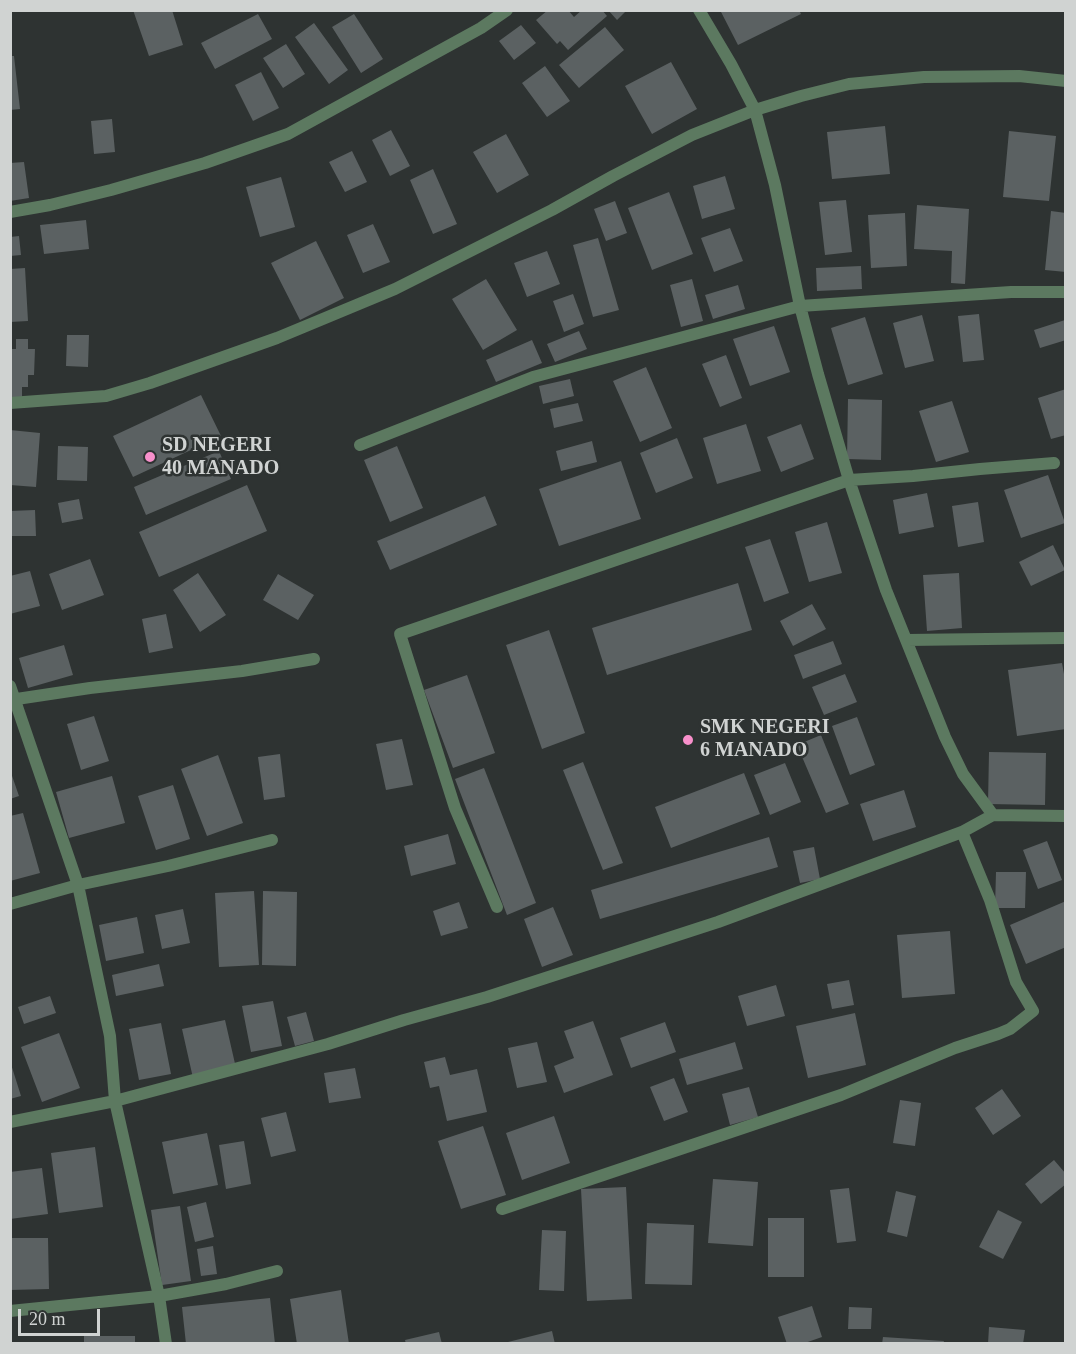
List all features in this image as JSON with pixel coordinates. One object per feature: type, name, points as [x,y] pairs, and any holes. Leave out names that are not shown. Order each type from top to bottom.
[{"type":"street","points":[[10,212],[50,205],[184,169],[288,134],[471,33],[507,10]]},
{"type":"street","points":[[699,10],[755,110],[775,185],[800,306],[849,480],[886,590],[945,737],[963,774],[993,815]]},
{"type":"street","points":[[10,403],[106,396],[150,383],[277,338],[395,289],[552,210],[692,135],[755,110],[849,84],[924,77],[1018,76],[1065,81]]},
{"type":"street","points":[[360,445],[533,377],[800,306],[1011,292],[1065,292]]},
{"type":"street","points":[[497,907],[455,808],[400,634],[849,480],[1054,463]]},
{"type":"street","points":[[907,640],[1065,638]]},
{"type":"street","points":[[13,700],[90,688],[242,671],[314,659]]},
{"type":"street","points":[[10,686],[78,885],[110,1036],[115,1101],[159,1296],[166,1344]]},
{"type":"street","points":[[10,1122],[115,1101],[328,1044],[487,997],[718,922],[962,832],[993,815],[1065,816]]},
{"type":"street","points":[[502,1209],[841,1095],[955,1048],[1010,1029],[1027,1016],[1033,1011],[1016,982],[990,900],[962,832]]},
{"type":"street","points":[[10,904],[78,885],[168,866],[272,840]]},
{"type":"street","points":[[10,1311],[159,1296],[226,1284],[277,1271]]},
{"type":"building","points":[[133,10],[172,10],[183,45],[149,56]]},
{"type":"building","points":[[548,10],[568,10],[574,17],[582,10],[602,10],[607,16],[568,50],[560,41],[557,44],[536,20]]},
{"type":"building","points":[[608,10],[627,10],[617,20]]},
{"type":"building","points":[[720,10],[799,10],[801,14],[738,45]]},
{"type":"building","points":[[258,14],[272,39],[215,69],[201,43]]},
{"type":"building","points":[[354,14],[383,59],[361,73],[332,27]]},
{"type":"building","points":[[314,23],[348,70],[329,84],[295,37]]},
{"type":"building","points":[[521,25],[536,43],[514,60],[499,41]]},
{"type":"building","points":[[605,27],[624,50],[579,88],[559,65]]},
{"type":"building","points":[[286,44],[305,74],[283,88],[263,58]]},
{"type":"building","points":[[10,56],[14,56],[20,109],[10,110]]},
{"type":"building","points":[[671,62],[697,109],[652,134],[625,86]]},
{"type":"building","points":[[545,66],[570,101],[547,117],[522,83]]},
{"type":"building","points":[[261,72],[279,108],[253,121],[235,85]]},
{"type":"building","points":[[112,119],[115,152],[94,154],[91,121]]},
{"type":"building","points":[[885,126],[890,174],[832,179],[827,132]]},
{"type":"building","points":[[391,130],[410,166],[390,176],[372,140]]},
{"type":"building","points":[[1009,131],[1056,136],[1049,201],[1003,197]]},
{"type":"building","points":[[506,134],[529,175],[497,193],[473,152]]},
{"type":"building","points":[[352,151],[367,182],[345,192],[329,162]]},
{"type":"building","points":[[24,162],[29,198],[10,201],[10,163]]},
{"type":"building","points":[[433,169],[457,224],[433,234],[410,180]]},
{"type":"building","points":[[725,176],[735,209],[702,219],[693,186]]},
{"type":"building","points":[[281,177],[295,227],[260,237],[246,187]]},
{"type":"building","points":[[669,192],[693,254],[652,270],[628,208]]},
{"type":"building","points":[[846,200],[852,252],[825,255],[819,202]]},
{"type":"building","points":[[615,201],[627,233],[606,241],[594,209]]},
{"type":"building","points":[[917,205],[969,209],[965,284],[951,283],[952,251],[914,249]]},
{"type":"building","points":[[1051,211],[1066,213],[1066,272],[1045,270]]},
{"type":"building","points":[[905,213],[907,266],[871,268],[868,215]]},
{"type":"building","points":[[86,220],[89,249],[44,254],[40,225]]},
{"type":"building","points":[[373,224],[390,262],[363,273],[347,235]]},
{"type":"building","points":[[730,228],[743,261],[714,272],[701,238]]},
{"type":"building","points":[[19,236],[21,255],[10,256],[10,237]]},
{"type":"building","points":[[598,238],[619,310],[593,317],[573,245]]},
{"type":"building","points":[[316,241],[344,298],[300,320],[271,263]]},
{"type":"building","points":[[547,251],[560,284],[527,297],[514,263]]},
{"type":"building","points":[[861,266],[862,289],[817,291],[816,268]]},
{"type":"building","points":[[25,268],[28,321],[10,322],[10,269]]},
{"type":"building","points":[[486,279],[517,330],[483,350],[452,299]]},
{"type":"building","points":[[692,279],[703,321],[681,327],[670,285]]},
{"type":"building","points":[[738,285],[745,309],[713,319],[705,295]]},
{"type":"building","points":[[573,294],[584,324],[564,332],[553,301]]},
{"type":"building","points":[[979,314],[984,360],[963,362],[958,316]]},
{"type":"building","points":[[922,315],[934,361],[905,368],[893,323]]},
{"type":"building","points":[[865,317],[883,374],[848,385],[831,328]]},
{"type":"building","points":[[1065,320],[1066,340],[1040,348],[1034,330]]},
{"type":"building","points":[[774,326],[790,372],[750,386],[733,339]]},
{"type":"building","points":[[579,331],[587,349],[555,362],[547,344]]},
{"type":"building","points":[[67,335],[89,335],[88,367],[66,366]]},
{"type":"building","points":[[16,339],[28,339],[28,349],[35,349],[34,375],[28,375],[28,387],[22,387],[22,400],[10,400],[10,349],[16,349]]},
{"type":"building","points":[[532,340],[542,363],[496,382],[486,360]]},
{"type":"building","points":[[726,355],[742,398],[720,407],[702,364]]},
{"type":"building","points":[[646,367],[672,428],[640,442],[613,381]]},
{"type":"building","points":[[570,379],[574,396],[543,404],[539,386]]},
{"type":"building","points":[[1066,389],[1066,435],[1051,439],[1038,398]]},
{"type":"building","name":"SD NEGERI 40 MANADO","points":[[201,395],[221,436],[133,477],[113,436]]},
{"type":"building","points":[[848,399],[882,400],[881,460],[847,459]]},
{"type":"building","points":[[952,401],[969,452],[936,462],[919,411]]},
{"type":"building","points":[[578,403],[583,421],[554,428],[550,409]]},
{"type":"building","points":[[746,424],[761,471],[717,484],[703,438]]},
{"type":"building","points":[[801,424],[814,459],[781,472],[767,437]]},
{"type":"building","points":[[10,430],[40,433],[36,487],[10,485]]},
{"type":"building","points":[[677,438],[693,478],[656,493],[640,453]]},
{"type":"building","points":[[592,441],[597,462],[561,471],[556,451]]},
{"type":"building","points":[[58,446],[88,447],[87,481],[57,480]]},
{"type":"building","points":[[397,446],[423,508],[390,522],[364,460]]},
{"type":"building","points":[[219,451],[231,479],[146,515],[134,487]]},
{"type":"building","points":[[621,461],[641,519],[559,546],[539,489]]},
{"type":"building","points":[[1048,475],[1065,523],[1021,538],[1004,490]]},
{"type":"building","points":[[247,485],[267,531],[159,577],[139,532]]},
{"type":"building","points":[[927,493],[934,527],[899,534],[893,500]]},
{"type":"building","points":[[485,496],[497,525],[390,570],[377,541]]},
{"type":"building","points":[[79,499],[83,519],[62,523],[58,503]]},
{"type":"building","points":[[978,502],[984,542],[958,547],[952,506]]},
{"type":"building","points":[[35,510],[36,536],[10,536],[10,511]]},
{"type":"building","points":[[827,522],[842,573],[809,582],[795,532]]},
{"type":"building","points":[[770,539],[789,593],[764,602],[745,547]]},
{"type":"building","points":[[1053,545],[1065,570],[1031,586],[1019,562]]},
{"type":"building","points":[[90,559],[104,595],[62,610],[49,574]]},
{"type":"building","points":[[30,571],[40,606],[10,614],[10,576]]},
{"type":"building","points":[[198,573],[226,615],[200,632],[173,590]]},
{"type":"building","points":[[959,573],[962,628],[927,631],[923,575]]},
{"type":"building","points":[[278,574],[314,595],[298,620],[263,600]]},
{"type":"building","points":[[738,583],[752,630],[607,675],[592,628]]},
{"type":"building","points":[[812,604],[826,629],[793,646],[780,621]]},
{"type":"building","points":[[166,614],[173,648],[149,653],[142,619]]},
{"type":"building","points":[[549,630],[585,733],[542,749],[506,645]]},
{"type":"building","points":[[833,641],[842,664],[803,679],[794,655]]},
{"type":"building","points":[[64,645],[73,675],[28,688],[19,658]]},
{"type":"building","points":[[1062,663],[1066,685],[1066,729],[1017,736],[1008,670]]},
{"type":"building","points":[[845,674],[857,702],[824,715],[812,687]]},
{"type":"building","points":[[467,675],[495,753],[453,768],[424,690]]},
{"type":"building","points":[[94,716],[109,761],[81,770],[67,724]]},
{"type":"building","points":[[857,717],[875,765],[850,775],[832,726]]},
{"type":"building","points":[[821,735],[849,804],[826,813],[797,745]]},
{"type":"building","points":[[402,739],[413,785],[386,790],[376,744]]},
{"type":"building","points":[[989,752],[1046,753],[1045,805],[988,804]]},
{"type":"building","points":[[280,754],[285,797],[264,800],[258,757]]},
{"type":"building","points":[[218,755],[243,823],[207,836],[181,769]]},
{"type":"building","points":[[583,762],[623,863],[603,870],[563,770]]},
{"type":"building","points":[[785,763],[801,802],[770,815],[754,775]]},
{"type":"building","points":[[484,768],[536,903],[507,915],[455,779]]},
{"type":"building","points":[[10,770],[19,796],[10,799]]},
{"type":"building","points":[[744,773],[760,814],[671,848],[655,807]]},
{"type":"building","points":[[112,776],[125,823],[69,838],[56,792]]},
{"type":"building","points":[[173,785],[190,839],[156,850],[138,796]]},
{"type":"building","points":[[904,790],[916,827],[873,841],[860,804]]},
{"type":"building","points":[[23,813],[40,873],[10,881],[10,816]]},
{"type":"building","points":[[448,834],[456,864],[411,876],[404,846]]},
{"type":"building","points":[[769,837],[778,867],[600,919],[591,890]]},
{"type":"building","points":[[1047,841],[1062,880],[1038,889],[1023,850]]},
{"type":"building","points":[[814,847],[820,879],[800,883],[793,851]]},
{"type":"building","points":[[996,872],[1026,872],[1025,908],[995,908]]},
{"type":"building","points":[[254,891],[259,965],[219,967],[215,893]]},
{"type":"building","points":[[263,891],[297,892],[296,966],[262,965]]},
{"type":"building","points":[[1066,901],[1066,947],[1026,964],[1010,925]]},
{"type":"building","points":[[459,902],[468,928],[441,936],[433,911]]},
{"type":"building","points":[[553,907],[573,955],[542,967],[524,919]]},
{"type":"building","points":[[183,909],[190,943],[162,949],[155,915]]},
{"type":"building","points":[[137,917],[144,953],[106,961],[99,925]]},
{"type":"building","points":[[950,931],[955,994],[902,998],[897,935]]},
{"type":"building","points":[[159,964],[164,986],[116,996],[112,975]]},
{"type":"building","points":[[849,980],[854,1005],[832,1009],[827,984]]},
{"type":"building","points":[[776,985],[785,1016],[747,1026],[738,996]]},
{"type":"building","points":[[50,996],[56,1013],[24,1024],[18,1007]]},
{"type":"building","points":[[273,1001],[282,1046],[251,1052],[242,1006]]},
{"type":"building","points":[[306,1012],[314,1041],[295,1046],[287,1017]]},
{"type":"building","points":[[855,1013],[866,1065],[808,1078],[796,1026]]},
{"type":"building","points":[[225,1020],[236,1068],[193,1078],[182,1029]]},
{"type":"building","points":[[593,1021],[613,1075],[564,1093],[554,1066],[574,1058],[564,1031]]},
{"type":"building","points":[[665,1022],[676,1052],[631,1068],[620,1038]]},
{"type":"building","points":[[161,1023],[171,1074],[139,1080],[129,1029]]},
{"type":"building","points":[[59,1033],[80,1088],[42,1102],[21,1047]]},
{"type":"building","points":[[537,1042],[547,1082],[517,1088],[508,1048]]},
{"type":"building","points":[[735,1042],[743,1069],[687,1085],[679,1059]]},
{"type":"building","points":[[445,1057],[450,1075],[477,1069],[487,1112],[447,1121],[439,1086],[430,1088],[424,1062]]},
{"type":"building","points":[[10,1061],[21,1096],[10,1099]]},
{"type":"building","points":[[355,1068],[361,1098],[329,1103],[324,1073]]},
{"type":"building","points":[[674,1078],[688,1112],[664,1121],[650,1087]]},
{"type":"building","points":[[749,1087],[758,1117],[730,1125],[722,1094]]},
{"type":"building","points":[[1002,1089],[1021,1116],[993,1135],[975,1108]]},
{"type":"building","points":[[900,1100],[921,1103],[915,1146],[893,1143]]},
{"type":"building","points":[[286,1112],[296,1151],[271,1157],[261,1118]]},
{"type":"building","points":[[554,1116],[570,1163],[522,1180],[506,1133]]},
{"type":"building","points":[[483,1126],[506,1195],[461,1209],[438,1141]]},
{"type":"building","points":[[207,1133],[218,1185],[173,1194],[162,1142]]},
{"type":"building","points":[[244,1141],[251,1184],[226,1189],[219,1145]]},
{"type":"building","points":[[95,1147],[103,1207],[59,1213],[51,1153]]},
{"type":"building","points":[[1054,1160],[1066,1174],[1066,1184],[1041,1204],[1025,1184]]},
{"type":"building","points":[[42,1168],[48,1214],[10,1219],[10,1172]]},
{"type":"building","points":[[713,1179],[758,1182],[753,1246],[708,1243]]},
{"type":"building","points":[[626,1187],[632,1299],[587,1301],[581,1189]]},
{"type":"building","points":[[849,1188],[856,1241],[837,1243],[830,1190]]},
{"type":"building","points":[[896,1191],[916,1196],[907,1237],[887,1232]]},
{"type":"building","points":[[206,1202],[214,1237],[195,1242],[187,1207]]},
{"type":"building","points":[[180,1206],[191,1281],[162,1285],[151,1210]]},
{"type":"building","points":[[998,1210],[1022,1222],[1003,1259],[979,1247]]},
{"type":"building","points":[[768,1218],[804,1218],[804,1277],[768,1277]]},
{"type":"building","points":[[647,1223],[694,1225],[692,1285],[645,1284]]},
{"type":"building","points":[[542,1230],[566,1231],[564,1291],[539,1290]]},
{"type":"building","points":[[10,1238],[48,1238],[49,1289],[10,1290]]},
{"type":"building","points":[[213,1246],[217,1274],[201,1276],[197,1249]]},
{"type":"building","points":[[341,1290],[349,1344],[297,1344],[290,1299]]},
{"type":"building","points":[[270,1298],[275,1344],[186,1344],[182,1307]]},
{"type":"building","points":[[812,1306],[822,1337],[802,1344],[787,1344],[778,1317]]},
{"type":"building","points":[[849,1307],[872,1308],[871,1329],[848,1329]]},
{"type":"building","points":[[989,1327],[1025,1330],[1023,1344],[988,1344]]},
{"type":"building","points":[[552,1331],[555,1344],[504,1344],[504,1343]]},
{"type":"building","points":[[439,1332],[442,1344],[406,1344],[405,1340]]},
{"type":"building","points":[[84,1336],[135,1336],[135,1344],[84,1344]]},
{"type":"building","points":[[883,1337],[944,1341],[943,1344],[882,1344]]},
{"type":"place","name":"SD NEGERI 40 MANADO","points":[[150,457]]},
{"type":"place","name":"SMK NEGERI 6 MANADO","points":[[688,740]]}]
